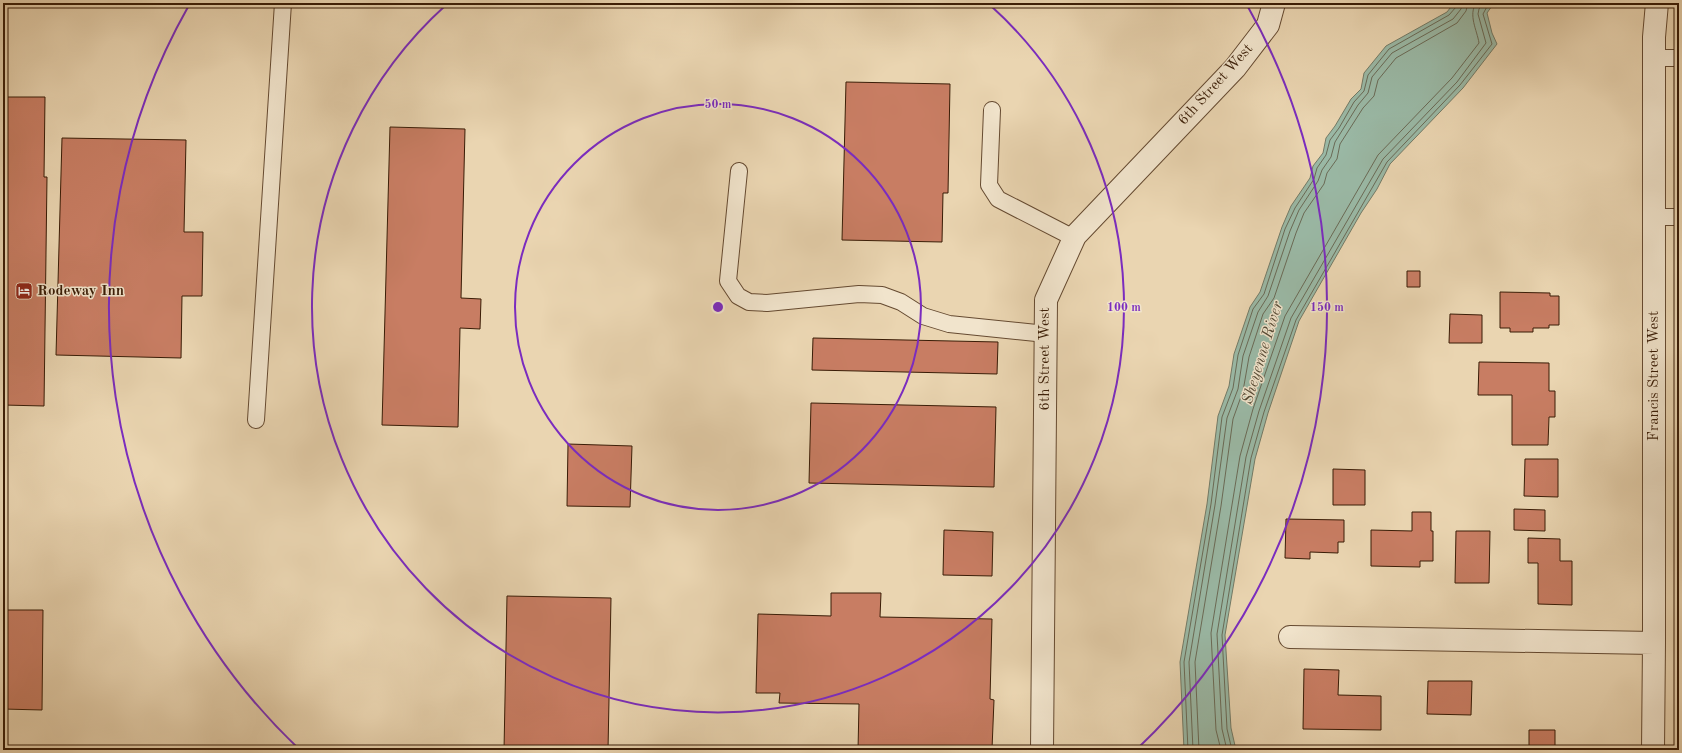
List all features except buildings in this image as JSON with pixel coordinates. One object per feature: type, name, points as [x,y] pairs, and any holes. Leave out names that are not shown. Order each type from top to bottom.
[{"type":"street","name":"6th Street West","points":[[1042,750],[1046,300],[1074,238],[1235,68],[1268,25],[1274,3]]},
{"type":"street","name":"Francis Street West","points":[[1653,750],[1654,58],[1657,3]]},
{"type":"street","points":[[1290,637],[1654,643]]},
{"type":"lane","points":[[256,420],[283,3]]},
{"type":"lane","points":[[1654,58],[1679,58]]},
{"type":"lane","points":[[992,110],[989,185],[998,199],[1074,238]]},
{"type":"lane","points":[[739,171],[728,281],[738,296],[749,302],[767,303],[859,294],[882,295],[901,302],[923,316],[949,324],[1046,334]]},
{"type":"lane","points":[[1654,217],[1679,217]]},
{"type":"water","name":"Sheyenne River","points":[[1454,3],[1494,3],[1487,13],[1492,33],[1497,44],[1463,88],[1390,164],[1377,189],[1361,213],[1299,321],[1268,413],[1255,459],[1225,635],[1231,728],[1236,750],[1184,750],[1180,662],[1207,504],[1218,416],[1229,386],[1234,354],[1250,307],[1260,292],[1282,227],[1291,206],[1310,178],[1313,166],[1323,153],[1326,138],[1351,99],[1361,89],[1364,73],[1386,46],[1447,12]]},
{"type":"place","name":"Rodeway Inn","points":[[24,291]]}]
